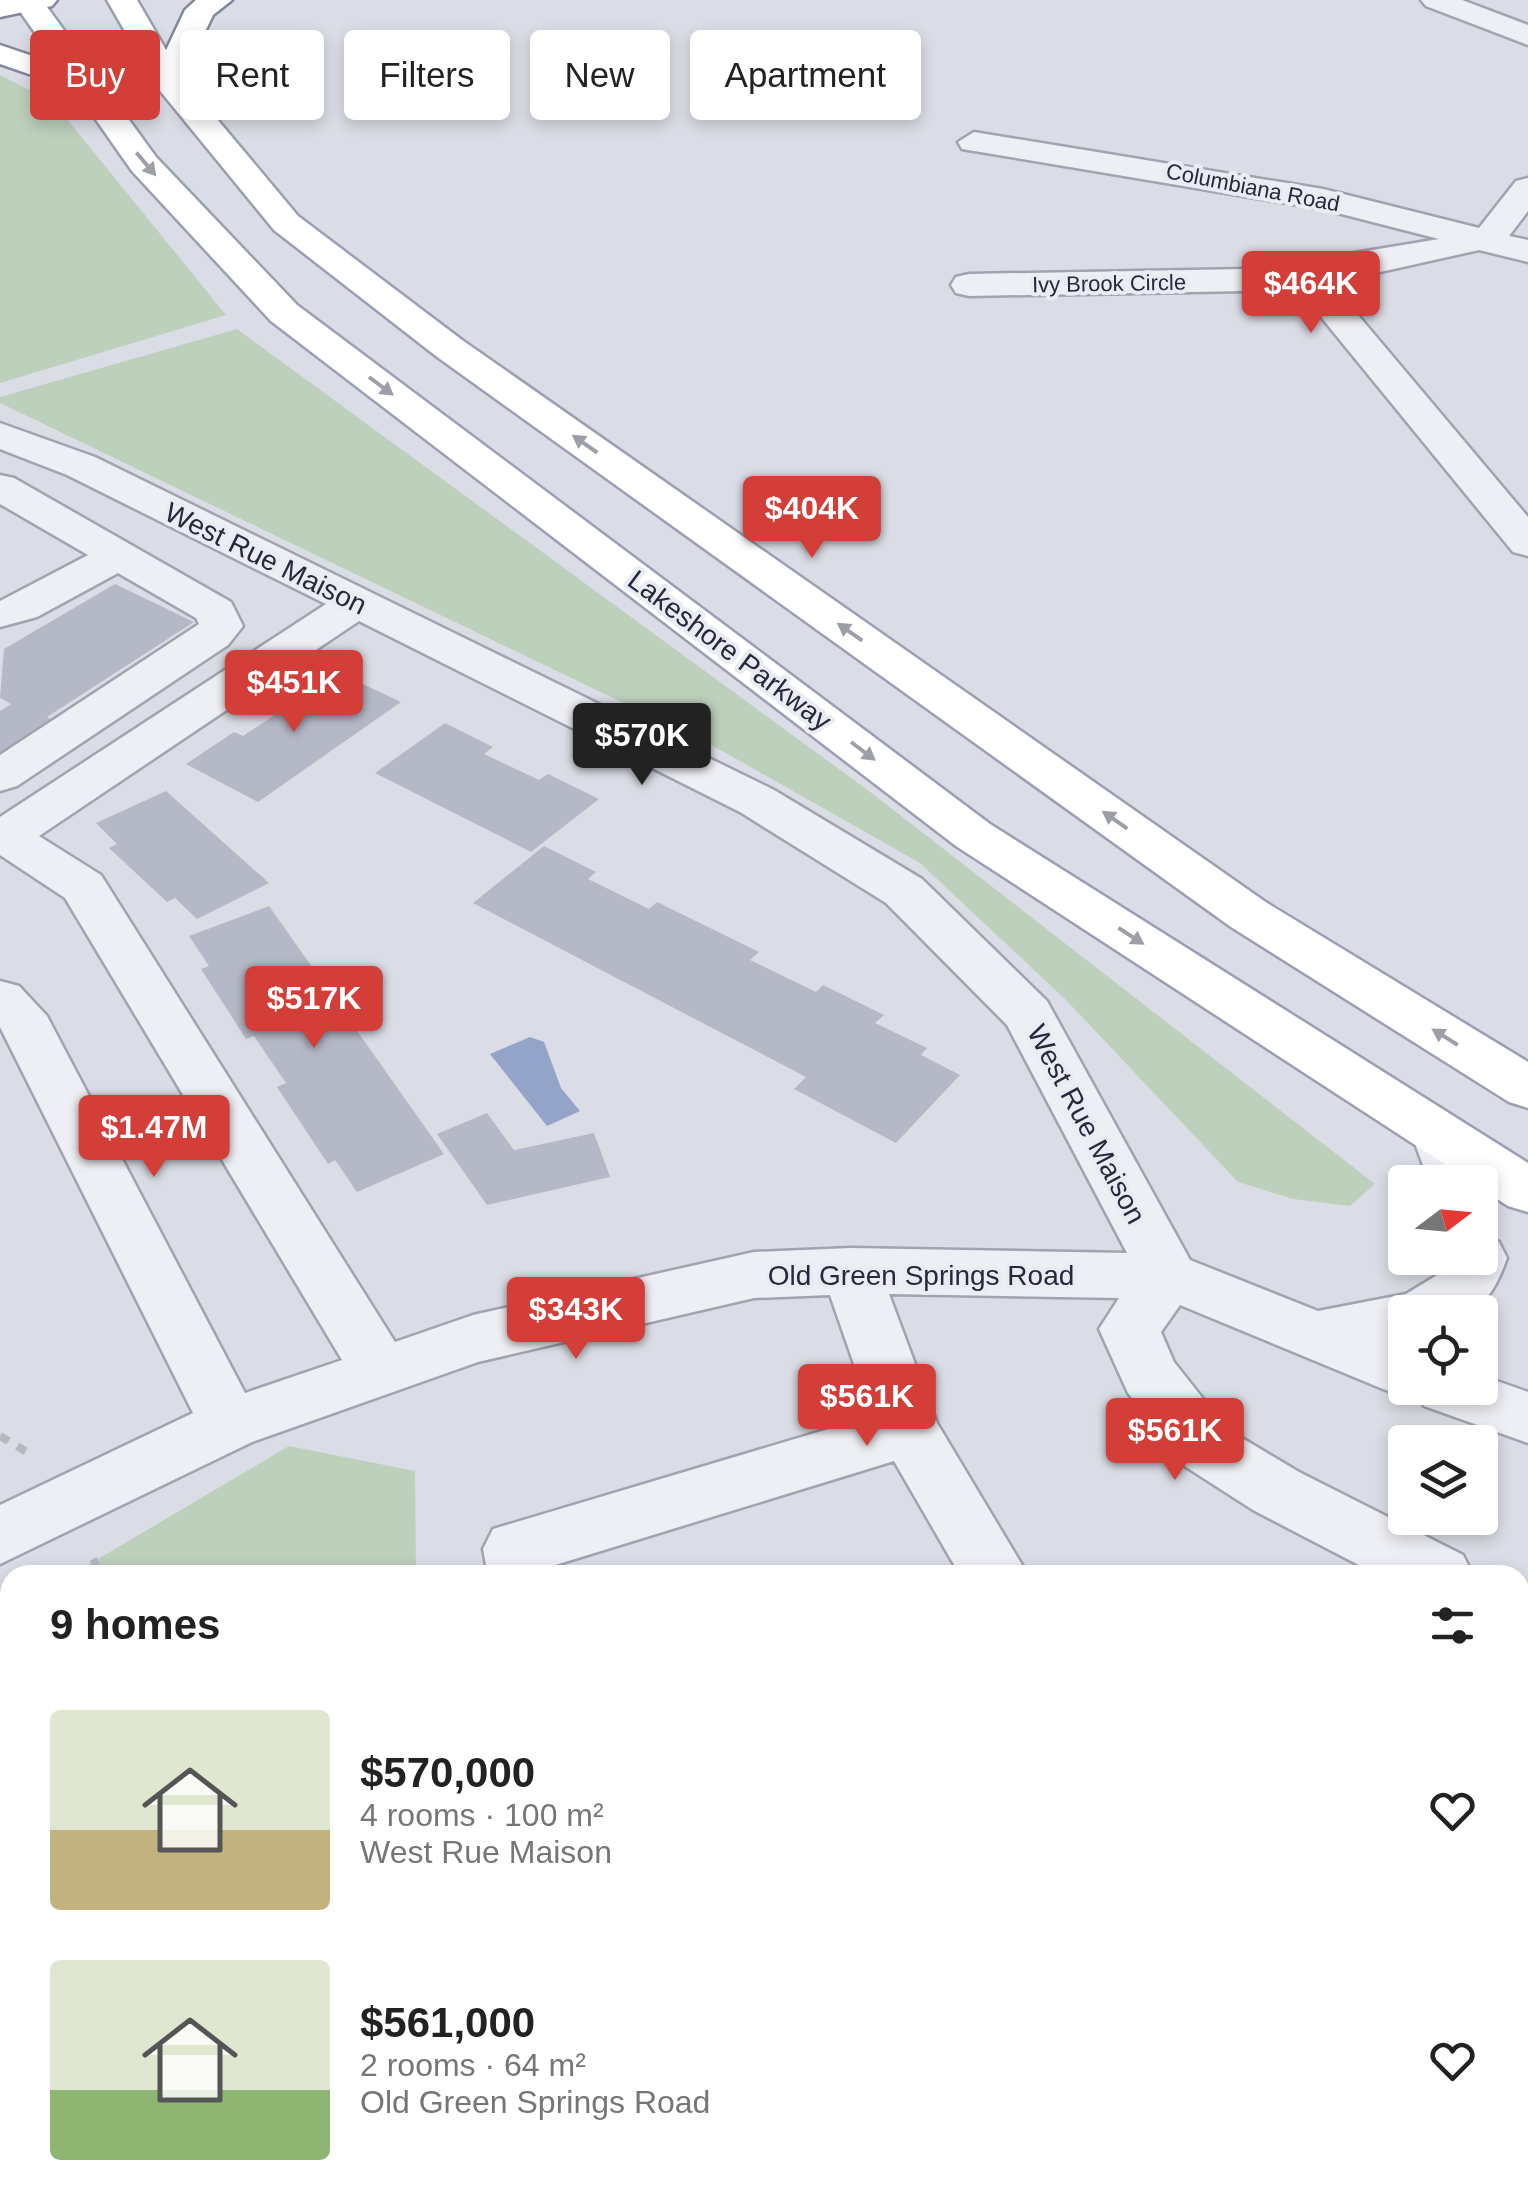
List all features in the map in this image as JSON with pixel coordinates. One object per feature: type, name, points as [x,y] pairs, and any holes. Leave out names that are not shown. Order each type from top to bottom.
[{"type":"main road","points":[[122,0],[168,80],[286,223],[449,348],[1250,915],[1528,1088]]},
{"type":"main road","points":[[168,80],[200,10],[217,0]]},
{"type":"main road","name":"Lakeshore Parkway","points":[[24,3],[45,30]]},
{"type":"main road","points":[[0,54],[30,65]]},
{"type":"main road","name":"Lakeshore Parkway","points":[[112,120],[144,164],[284,313],[973,834],[1448,1159],[1528,1191]]},
{"type":"street","points":[[1436,0],[1528,36]]},
{"type":"street","name":"Columbiana Road","points":[[974,142],[1159,168],[1323,199],[1528,251]]},
{"type":"street","points":[[1488,241],[1528,188]]},
{"type":"street","name":"Ivy Brook Circle","points":[[969,285],[1309,279],[1336,267],[1488,241]]},
{"type":"street","points":[[1309,279],[1528,543]]},
{"type":"street","name":"West Rue Maison","points":[[0,435],[81,466],[757,801],[904,891],[1028,1014],[1168,1276]]},
{"type":"street","points":[[76,529],[142,497]]},
{"type":"street","points":[[0,776],[212,636],[220,626],[216,612],[76,529],[9,502]]},
{"type":"street","points":[[0,614],[22,608],[119,555]]},
{"type":"street","points":[[357,603],[5,836],[83,887],[382,1371]]},
{"type":"street","points":[[0,1000],[21,1016],[230,1424]]},
{"type":"street","points":[[851,1271],[910,1431],[988,1565]]},
{"type":"street","name":"Old Green Springs Road","points":[[0,1536],[230,1424],[474,1339],[754,1274],[851,1271],[1168,1276]]},
{"type":"street","points":[[1451,1295],[1468,1284],[1471,1275]]},
{"type":"street","points":[[1388,1366],[1168,1276],[1129,1330],[1150,1376],[1204,1447],[1276,1491],[1420,1565]]},
{"type":"street","points":[[1310,1337],[1388,1321]]},
{"type":"street","points":[[1492,1405],[1528,1418]]},
{"type":"street","points":[[519,1565],[516,1550],[910,1431]]},
{"type":"green space","points":[[0,75],[30,90],[30,120],[68,120],[226,315],[0,383]]},
{"type":"green space","points":[[237,329],[869,791],[1375,1184],[1350,1206],[1293,1199],[1238,1182],[1067,1001],[920,863],[717,748],[0,403],[0,397]]},
{"type":"green space","points":[[289,1446],[415,1471],[416,1565],[88,1565]]},
{"type":"water","points":[[530,1037],[544,1042],[561,1088],[580,1111],[547,1126],[490,1054]]},
{"type":"building","points":[[115,584],[194,622],[47,717],[52,720],[0,753],[0,711],[11,704],[0,698],[4,649]]},
{"type":"building","points":[[329,668],[401,702],[258,802],[186,764],[234,732],[243,736],[294,702],[285,698]]},
{"type":"building","points":[[445,723],[493,747],[484,754],[539,780],[548,774],[599,799],[531,852],[375,773]]},
{"type":"building","points":[[166,791],[269,883],[197,919],[175,898],[167,902],[109,848],[117,844],[96,823]]},
{"type":"building","points":[[544,846],[596,872],[588,879],[649,909],[657,902],[759,952],[750,960],[816,992],[823,985],[884,1015],[875,1023],[927,1048],[921,1055],[960,1075],[896,1143],[794,1089],[806,1077],[473,903]]},
{"type":"building","points":[[269,906],[444,1154],[357,1192],[335,1160],[328,1164],[277,1087],[286,1083],[254,1036],[246,1039],[201,969],[209,966],[189,936]]},
{"type":"building","points":[[487,1113],[514,1150],[594,1133],[610,1177],[487,1205],[437,1134]]}]
